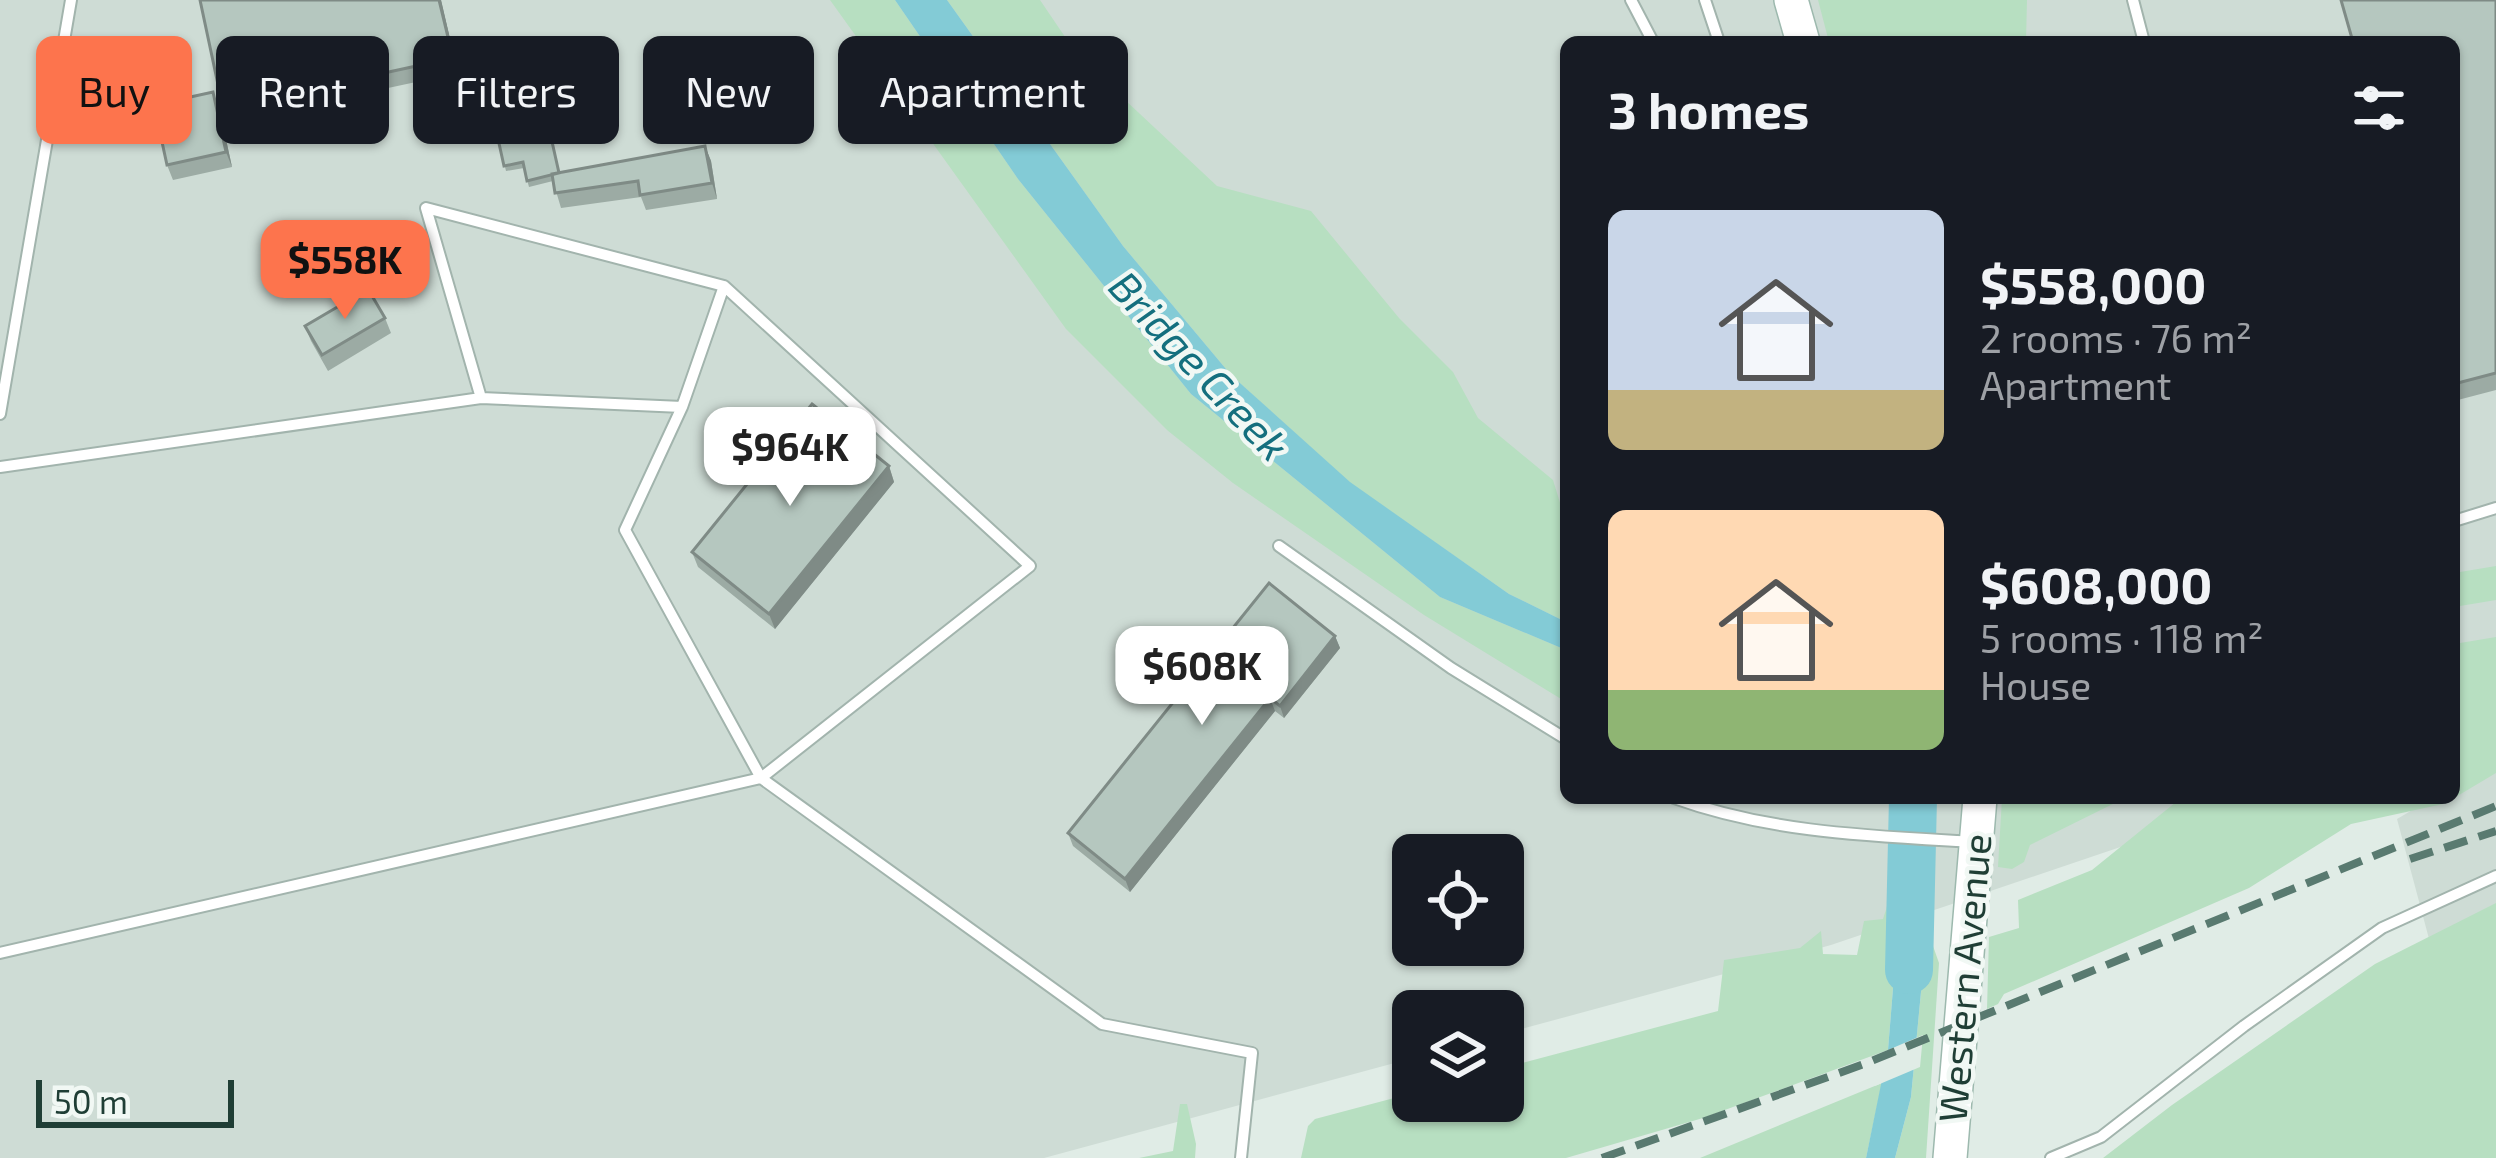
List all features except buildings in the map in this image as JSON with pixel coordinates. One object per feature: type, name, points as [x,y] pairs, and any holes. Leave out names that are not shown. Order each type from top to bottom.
[{"type":"street","points":[[1791,0],[1801,36]]},
{"type":"street","name":"Western Avenue","points":[[1949,1158],[1980,804]]},
{"type":"lane","points":[[0,414],[71,0]]},
{"type":"lane","points":[[1631,0],[1650,36]]},
{"type":"lane","points":[[1705,0],[1717,36]]},
{"type":"lane","points":[[2133,0],[2142,36]]},
{"type":"lane","points":[[0,953],[761,778],[1030,566],[724,286],[426,208],[481,398]]},
{"type":"lane","points":[[724,286],[682,407],[625,530],[761,778],[1102,1024],[1252,1053],[1241,1158]]},
{"type":"lane","points":[[0,467],[481,398],[682,407]]},
{"type":"lane","points":[[2460,519],[2496,508]]},
{"type":"lane","points":[[1279,546],[1451,668],[1560,735]]},
{"type":"lane","points":[[1694,804],[1754,822],[1977,842]]},
{"type":"lane","points":[[2050,1158],[2101,1137],[2244,1026],[2382,928],[2496,877]]},
{"type":"shaded area","points":[[0,0],[2496,0],[2496,701],[2460,718],[2460,36],[1560,36],[1560,804],[2247,804],[1831,945],[1524,1028],[1524,990],[1392,990],[1392,1064],[1044,1158],[0,1158]]},
{"type":"shaded area","points":[[2496,762],[2496,945],[2440,980],[2397,819],[2423,804],[2460,804],[2460,783]]},
{"type":"green space","points":[[830,0],[895,0],[920,36],[856,36]]},
{"type":"green space","points":[[947,0],[1040,0],[1064,36],[973,36]]},
{"type":"green space","points":[[1818,0],[2027,0],[2026,36],[1827,36]]},
{"type":"green space","points":[[1128,103],[1217,186],[1311,211],[1399,318],[1453,372],[1478,418],[1553,480],[1560,503],[1560,619],[1509,594],[1349,482],[1231,375],[1123,246],[1050,144],[1128,144]]},
{"type":"green space","points":[[933,144],[994,144],[1191,394],[1440,597],[1560,647],[1560,698],[1424,615],[1233,483],[1167,430],[1066,329]]},
{"type":"green space","points":[[2496,566],[2496,600],[2460,606],[2460,572]]},
{"type":"green space","points":[[2496,637],[2496,773],[2460,794],[2460,643]]},
{"type":"green space","points":[[2002,804],[2113,804],[2030,845],[2024,862],[2012,869],[1998,867]]},
{"type":"green space","points":[[2174,804],[2443,804],[2351,824],[2249,888],[2004,994],[1987,1009],[1989,937],[2019,928],[2018,900],[2092,870]]},
{"type":"green space","points":[[1895,882],[1901,890],[1888,1050],[1703,1118],[1566,1158],[1301,1158],[1308,1126],[1315,1119],[1392,1099],[1392,1122],[1524,1122],[1524,1062],[1718,1011],[1724,960],[1800,948],[1821,931],[1823,954],[1857,955],[1864,921],[1883,919]]},
{"type":"green space","points":[[2496,903],[2496,1158],[2103,1158],[2375,964]]},
{"type":"green space","points":[[1927,929],[1939,963],[1926,1158],[1895,1158],[1911,1097]]},
{"type":"green space","points":[[1882,1083],[1866,1158],[1700,1158]]},
{"type":"green space","points":[[1180,1104],[1187,1104],[1195,1158],[1139,1158],[1173,1151]]},
{"type":"water","points":[[895,0],[947,0],[973,36],[920,36]]},
{"type":"water","points":[[994,144],[1050,144],[1123,246],[1231,375],[1350,482],[1509,594],[1560,619],[1560,647],[1440,597],[1191,394]]},
{"type":"water","points":[[1901,890],[1927,929],[1911,1097],[1895,1158],[1866,1158],[1888,1050]]},
{"type":"pier","points":[[1923,1035],[1920,1067],[1875,1086],[1881,1053]]},
{"type":"waterway","name":"Bridge Creek","points":[[1909,970],[1913,804]]},
{"type":"railway","points":[[1602,1158],[1864,1064],[2496,806]]},
{"type":"railway","points":[[2410,859],[2496,831]]}]
